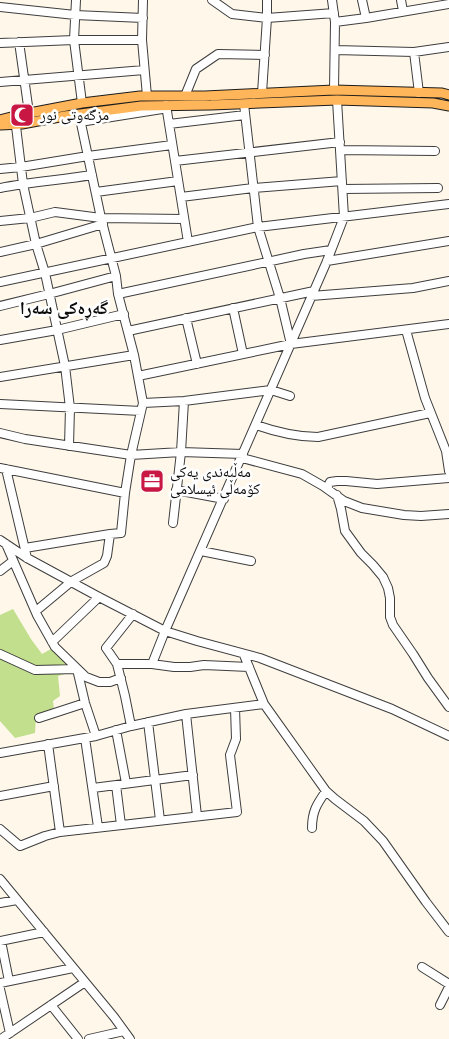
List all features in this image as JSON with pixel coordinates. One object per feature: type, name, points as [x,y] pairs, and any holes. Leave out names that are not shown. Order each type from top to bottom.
[{"type":"main road","points":[[0,125],[29,113],[82,102],[147,96],[230,95],[334,90],[449,95]]},
{"type":"main road","points":[[272,92],[273,102]]},
{"type":"main road","points":[[0,120],[80,118],[141,106],[166,107],[337,100],[433,103],[449,106]]},
{"type":"street","points":[[76,0],[74,40],[82,102]]},
{"type":"street","points":[[144,0],[142,40],[147,96]]},
{"type":"street","points":[[212,0],[232,14],[267,18],[334,13]]},
{"type":"street","points":[[262,93],[267,0]]},
{"type":"street","points":[[332,0],[335,22],[334,90]]},
{"type":"street","points":[[362,0],[366,18]]},
{"type":"street","points":[[401,0],[403,11]]},
{"type":"street","points":[[0,7],[10,4],[75,16],[143,18]]},
{"type":"street","points":[[335,22],[449,4]]},
{"type":"street","points":[[0,43],[142,40]]},
{"type":"street","points":[[19,42],[29,113]]},
{"type":"street","points":[[335,50],[414,52],[449,48]]},
{"type":"street","points":[[414,52],[419,93]]},
{"type":"street","points":[[186,96],[196,69],[218,54],[265,55]]},
{"type":"street","points":[[0,82],[144,70]]},
{"type":"street","points":[[152,664],[327,261],[344,217],[337,100]]},
{"type":"street","points":[[244,104],[258,227],[280,298],[291,344]]},
{"type":"street","points":[[166,107],[188,242]]},
{"type":"street","points":[[169,124],[245,115]]},
{"type":"street","points":[[25,548],[121,533],[130,455],[142,407],[134,355],[118,294],[116,276],[80,118]]},
{"type":"street","points":[[15,120],[23,184],[65,366],[70,408],[70,446]]},
{"type":"street","points":[[0,169],[172,145]]},
{"type":"street","points":[[175,162],[249,152],[340,146],[435,151]]},
{"type":"street","points":[[0,188],[92,175]]},
{"type":"street","points":[[96,192],[178,181]]},
{"type":"street","points":[[180,197],[254,188],[342,185],[438,188]]},
{"type":"street","points":[[0,282],[45,274],[258,227],[449,204]]},
{"type":"street","points":[[0,221],[30,218],[55,212],[102,221],[184,219]]},
{"type":"street","points":[[0,252],[36,244],[102,221]]},
{"type":"street","points":[[327,261],[449,241]]},
{"type":"street","points":[[118,294],[269,261],[331,250]]},
{"type":"street","points":[[0,306],[116,276]]},
{"type":"street","points":[[128,331],[280,298],[313,293],[413,288],[449,281]]},
{"type":"street","points":[[233,308],[244,354]]},
{"type":"street","points":[[0,340],[57,330],[124,314]]},
{"type":"street","points":[[186,318],[197,364]]},
{"type":"street","points":[[138,376],[291,344],[449,324]]},
{"type":"street","points":[[406,330],[430,413],[446,451],[449,471]]},
{"type":"street","points":[[0,377],[134,355]]},
{"type":"street","points":[[0,404],[70,408],[142,407],[271,390],[290,396]]},
{"type":"street","points":[[173,523],[181,452],[184,401]]},
{"type":"street","points":[[256,425],[292,435],[318,437],[430,413]]},
{"type":"street","points":[[0,432],[25,439],[130,455],[181,452],[242,456],[302,474],[351,504],[382,512],[404,515],[449,514]]},
{"type":"street","points":[[27,558],[2,467],[125,494]]},
{"type":"street","points":[[327,488],[330,482],[337,480],[377,484],[449,478]]},
{"type":"street","points":[[176,490],[224,499]]},
{"type":"street","points":[[337,495],[342,509],[345,531],[361,553],[383,577],[388,588],[390,618],[393,626],[449,707]]},
{"type":"street","points":[[36,611],[72,581],[104,563],[110,534]]},
{"type":"street","points":[[3,542],[27,558],[99,597],[166,630],[197,641],[260,658],[392,709],[449,736]]},
{"type":"street","points":[[3,542],[55,647],[86,677],[100,682],[110,682],[120,678]]},
{"type":"street","points":[[201,551],[251,561]]},
{"type":"street","points":[[0,571],[13,561]]},
{"type":"street","points":[[52,642],[99,597]]},
{"type":"street","points":[[131,726],[117,664],[106,648],[133,614]]},
{"type":"street","points":[[0,654],[9,660],[35,670],[77,669]]},
{"type":"street","points":[[244,655],[264,704],[326,790],[364,821],[383,841],[449,932]]},
{"type":"street","points":[[117,664],[152,664],[174,667],[204,665],[248,667]]},
{"type":"street","points":[[77,669],[85,703],[96,736]]},
{"type":"street","points":[[39,718],[85,703]]},
{"type":"street","points":[[0,753],[96,736],[186,714],[264,704]]},
{"type":"street","points":[[0,829],[20,846],[60,832],[237,812],[230,755],[236,739],[235,708]]},
{"type":"street","points":[[186,714],[197,816]]},
{"type":"street","points":[[148,722],[160,820]]},
{"type":"street","points":[[116,730],[126,784]]},
{"type":"street","points":[[85,738],[98,827]]},
{"type":"street","points":[[48,744],[60,832]]},
{"type":"street","points":[[93,788],[193,775]]},
{"type":"street","points":[[116,785],[121,825]]},
{"type":"street","points":[[0,796],[54,786]]},
{"type":"street","points":[[312,828],[314,809],[326,790]]},
{"type":"street","points":[[0,879],[130,1039]]},
{"type":"street","points":[[0,903],[17,900]]},
{"type":"street","points":[[9,981],[1,941],[44,932]]},
{"type":"street","points":[[422,967],[449,985],[440,1005]]},
{"type":"street","points":[[0,983],[73,968]]},
{"type":"street","points":[[1,1039],[85,982]]},
{"type":"street","points":[[0,989],[10,1033]]},
{"type":"street","points":[[51,1005],[78,1039]]},
{"type":"street","points":[[89,1039],[124,1032]]},
{"type":"green space","points":[[13,609],[42,654],[51,649],[69,665],[71,672],[58,676],[60,696],[53,701],[54,709],[36,717],[35,733],[15,738],[0,721],[0,615]]},
{"type":"place","name":"مزگەوتی نور","points":[[22,115]]},
{"type":"place","name":"مەڵبەندی یەکی کۆمەڵی ئیسلامی","points":[[152,481]]},
{"type":"district","name":"گەڕەکی سەرا","points":[[64,308]]}]
